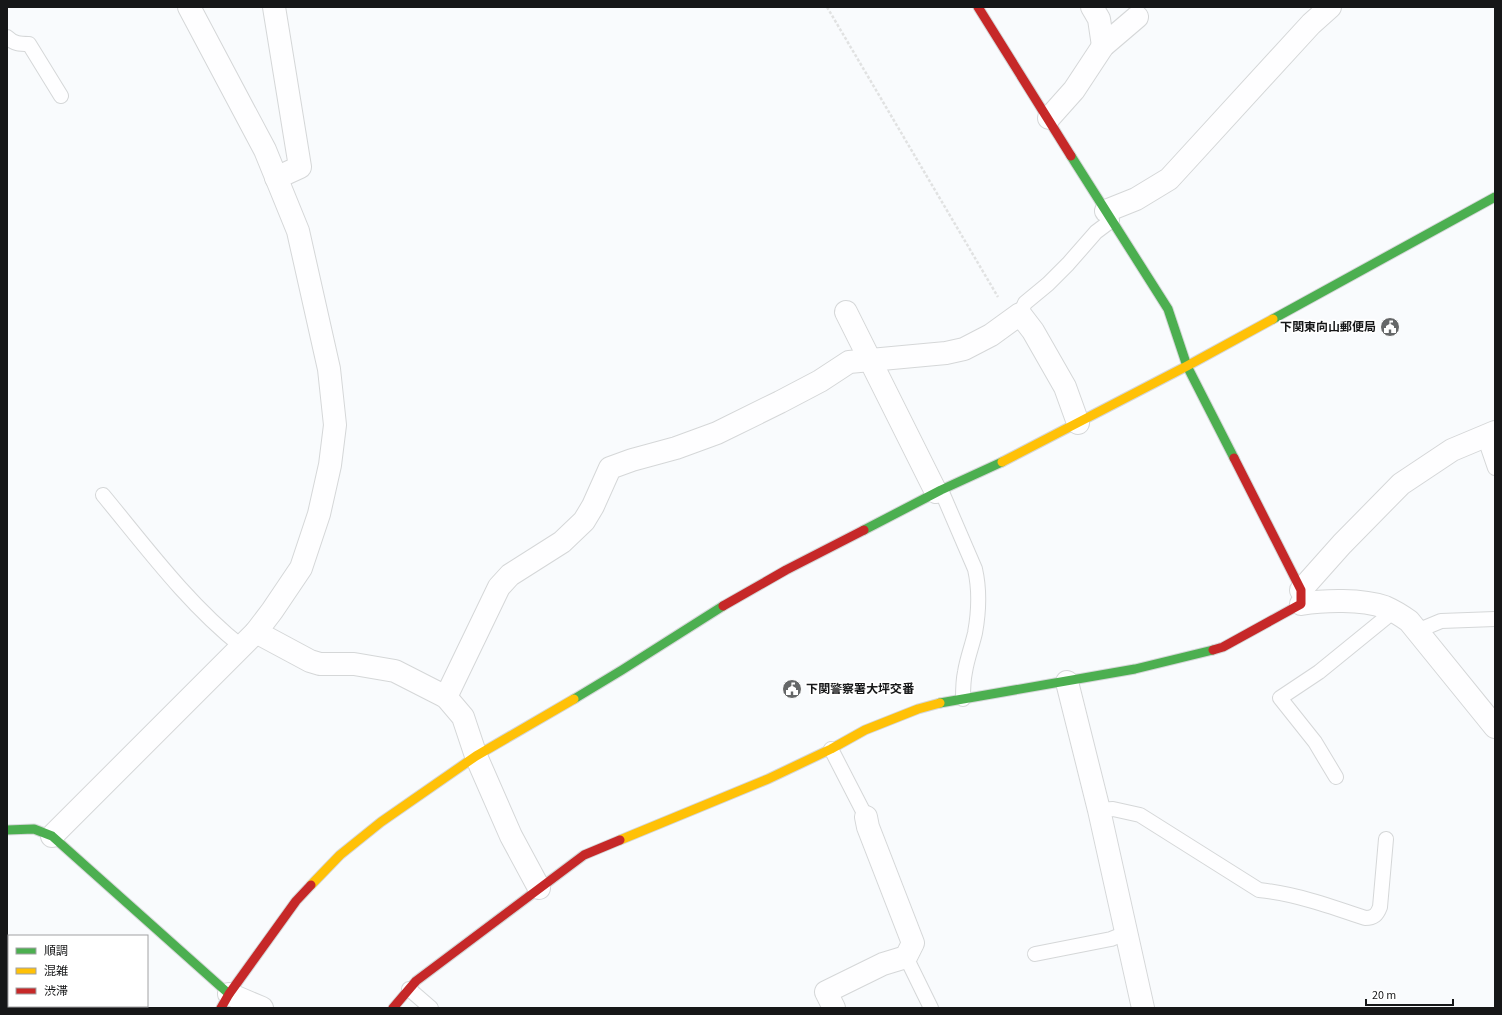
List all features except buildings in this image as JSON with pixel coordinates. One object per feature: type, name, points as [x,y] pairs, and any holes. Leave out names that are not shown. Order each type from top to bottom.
[{"type":"street","points":[[52,836],[248,639],[272,611],[301,568],[321,507],[330,465],[335,425],[328,369],[298,231],[265,150],[189,7]]},
{"type":"street","points":[[274,7],[300,166],[276,178]]},
{"type":"street","points":[[978,7],[1168,309],[1187,366],[1301,597],[1314,602],[1362,603],[1384,607],[1410,621],[1495,727]]},
{"type":"street","points":[[1092,7],[1099,19],[1103,46]]},
{"type":"street","points":[[1109,215],[1169,178],[1312,24],[1330,7]]},
{"type":"street","points":[[1049,118],[1074,90],[1103,46],[1137,17]]},
{"type":"street","points":[[225,1001],[296,901],[340,855],[381,822],[476,756],[622,670],[709,614],[779,574],[938,491],[1012,457],[1187,366],[1495,196]]},
{"type":"street","points":[[846,312],[938,491]]},
{"type":"street","points":[[446,697],[498,587],[510,575],[562,542],[584,521],[593,506],[610,468],[632,460],[676,448],[716,433],[820,381],[849,362],[946,353],[964,349],[991,335],[1016,317],[1034,331],[1065,387],[1078,423]]},
{"type":"street","points":[[393,1008],[416,981],[584,855],[768,779],[831,749],[865,730],[918,709],[1135,669],[1223,647],[1301,597],[1342,544],[1401,484],[1452,450],[1490,434]]},
{"type":"street","points":[[248,639],[320,664],[354,664],[395,671],[446,697],[462,717],[476,756],[512,836],[539,888]]},
{"type":"street","points":[[1067,682],[1099,810],[1143,1008]]},
{"type":"street","points":[[834,1008],[826,992],[883,964],[906,957],[913,943],[868,827],[866,817]]},
{"type":"street","points":[[7,830],[34,829],[52,836],[225,1001],[262,1008]]},
{"type":"lane","points":[[9,42],[29,44],[61,96]]},
{"type":"lane","points":[[1016,317],[1025,303],[1048,284],[1068,264],[1109,215]]},
{"type":"lane","points":[[1490,434],[1495,468]]},
{"type":"lane","points":[[938,491],[975,570],[978,583],[978,615],[964,673],[963,700]]},
{"type":"lane","points":[[103,495],[160,563],[222,631],[248,639]]},
{"type":"lane","points":[[1336,777],[1315,742],[1280,698],[1319,672],[1394,612]]},
{"type":"lane","points":[[1417,631],[1441,621],[1495,619]]},
{"type":"lane","points":[[831,749],[866,817]]},
{"type":"lane","points":[[1099,810],[1113,809],[1140,815],[1259,890],[1312,900],[1365,918],[1372,918],[1377,914],[1380,907],[1386,839]]},
{"type":"lane","points":[[1035,954],[1111,939],[1126,933]]},
{"type":"lane","points":[[906,957],[931,1008]]},
{"type":"lane","points":[[409,989],[431,1008]]},
{"type":"path","points":[[827,7],[1016,317]]},
{"type":"traffic: fast","points":[[1071,156],[1168,309],[1187,366],[1234,458]]},
{"type":"traffic: fast","points":[[1273,319],[1495,197]]},
{"type":"traffic: fast","points":[[864,530],[941,490],[1002,462]]},
{"type":"traffic: fast","points":[[574,699],[723,606]]},
{"type":"traffic: fast","points":[[940,703],[1135,669],[1213,650]]},
{"type":"traffic: fast","points":[[7,830],[34,829],[52,836],[229,994]]},
{"type":"traffic: slow","points":[[1002,462],[1187,366],[1273,319]]},
{"type":"traffic: slow","points":[[311,885],[340,855],[381,822],[476,756],[574,699]]},
{"type":"traffic: slow","points":[[620,840],[768,779],[831,749],[865,730],[918,709],[940,703]]},
{"type":"traffic: jam","points":[[978,7],[1071,156]]},
{"type":"traffic: jam","points":[[1213,650],[1223,647],[1301,604],[1301,590],[1234,458]]},
{"type":"traffic: jam","points":[[723,606],[786,570],[864,530]]},
{"type":"traffic: jam","points":[[393,1008],[416,981],[584,855],[620,840]]},
{"type":"traffic: jam","points":[[221,1008],[229,994],[296,901],[311,885]]},
{"type":"place","name":"下関東向山郵便局","points":[[1390,327]]},
{"type":"place","name":"下関警察署大坪交番","points":[[792,689]]}]
